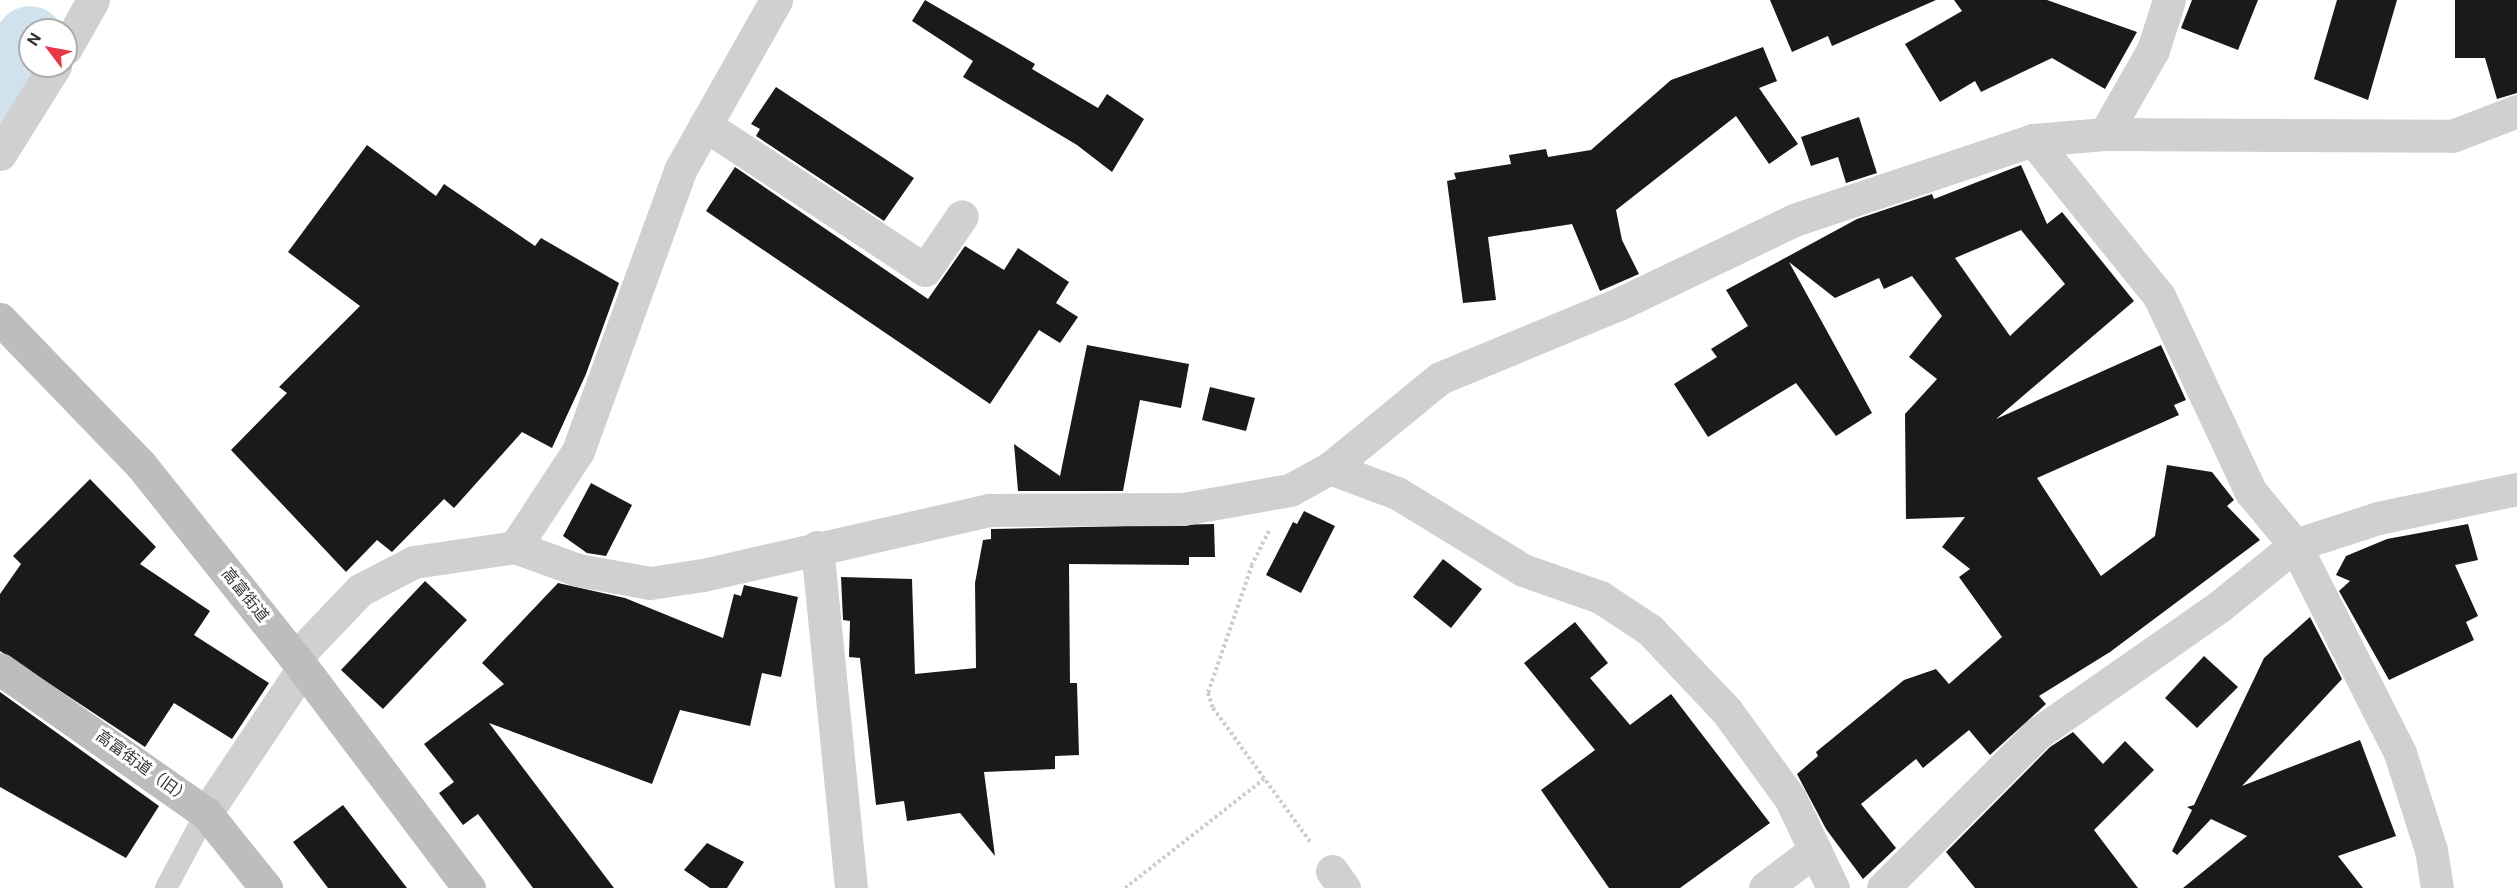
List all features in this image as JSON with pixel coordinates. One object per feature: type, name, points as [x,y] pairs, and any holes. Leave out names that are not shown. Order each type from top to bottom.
[{"type":"street","points":[[78,27],[93,0]]},
{"type":"street","points":[[515,548],[578,450],[680,170],[776,0]]},
{"type":"street","points":[[2105,134],[2153,50],[2169,0]]},
{"type":"street","points":[[0,154],[48,78]]},
{"type":"street","points":[[206,813],[299,663],[360,590],[414,562],[515,548],[578,570],[650,583],[990,510],[1183,509],[1290,490],[1330,468],[1440,378],[1619,304],[1794,220],[2033,140],[2105,134],[2452,136],[2517,111]]},
{"type":"street","points":[[705,125],[925,270],[962,216]]},
{"type":"street","points":[[2033,140],[2159,296],[2250,492],[2295,545],[2400,753],[2430,850],[2437,888]]},
{"type":"street","name":"高富街道","points":[[0,319],[141,465],[299,663],[469,888]]},
{"type":"street","points":[[1330,468],[1397,493],[1522,570],[1600,597],[1650,630],[1726,710],[1790,798],[1833,888]]},
{"type":"street","points":[[1883,888],[2038,733],[2220,606],[2295,545],[2379,518],[2517,489]]},
{"type":"street","points":[[818,547],[850,888]]},
{"type":"street","name":"高富街道（旧）","points":[[0,669],[206,813],[266,888]]},
{"type":"street","points":[[1766,888],[1815,850]]},
{"type":"lane","points":[[166,888],[206,813]]},
{"type":"path","points":[[1290,490],[1252,565],[1208,693],[1213,708],[1338,880]]},
{"type":"path","points":[[1125,888],[1264,779]]},
{"type":"building","points":[[925,0],[1035,64],[1032,69],[1098,108],[1107,94],[1144,119],[1112,172],[1077,145],[963,77],[973,61],[912,21]]},
{"type":"building","points":[[1770,0],[1936,0],[1832,46],[1828,36],[1792,52]]},
{"type":"building","points":[[1954,0],[2047,0],[2137,32],[2105,89],[2052,58],[1981,92],[1975,81],[1940,102],[1905,44],[1962,11]]},
{"type":"building","points":[[2192,0],[2258,0],[2238,50],[2181,28]]},
{"type":"building","points":[[2337,0],[2397,0],[2368,100],[2314,79]]},
{"type":"building","points":[[2455,0],[2517,0],[2517,93],[2497,99],[2485,58],[2455,58]]},
{"type":"building","points":[[1763,47],[1777,81],[1759,88],[1798,144],[1769,164],[1736,116],[1616,210],[1622,240],[1639,274],[1600,291],[1572,224],[1488,237],[1496,300],[1463,303],[1447,181],[1456,179],[1454,173],[1511,164],[1509,155],[1546,149],[1548,157],[1591,150],[1671,80]]},
{"type":"building","points":[[776,87],[914,178],[884,221],[756,136],[760,129],[751,124]]},
{"type":"building","points":[[1859,117],[1877,173],[1846,183],[1838,157],[1811,166],[1801,137]]},
{"type":"building","points":[[367,145],[436,196],[444,184],[535,246],[541,238],[619,283],[586,374],[552,448],[522,432],[454,508],[444,499],[392,552],[377,540],[346,572],[231,450],[287,393],[279,387],[360,306],[288,252]]},
{"type":"building","points":[[2021,165],[2047,224],[2062,212],[2134,301],[1996,419],[2161,345],[2186,400],[2174,405],[2179,415],[2037,478],[2101,576],[2155,536],[2167,465],[2212,472],[2234,500],[2227,506],[2260,540],[2110,652],[2039,696],[2046,704],[1990,755],[1969,730],[1923,768],[1916,759],[1861,804],[1896,848],[1863,879],[1826,829],[1797,774],[1818,756],[1816,752],[1904,680],[1936,669],[1949,684],[2002,637],[1959,577],[1970,569],[1942,547],[1965,517],[1906,519],[1905,414],[1937,379],[1909,357],[1942,316],[1912,276],[1884,289],[1879,278],[1835,298],[1789,262],[1872,413],[1836,436],[1796,383],[1708,437],[1674,384],[1717,357],[1711,349],[1748,326],[1726,290],[1857,219],[1932,194],[1934,199]],"holes":[[[2021,230],[2065,284],[2010,336],[1955,258]]]},
{"type":"building","points":[[735,167],[928,299],[965,246],[1004,270],[1018,248],[1069,282],[1056,303],[1078,317],[1060,343],[1039,330],[990,404],[706,211]]},
{"type":"building","points":[[1087,345],[1189,364],[1181,408],[1140,400],[1123,491],[1018,491],[1014,444],[1060,476]]},
{"type":"building","points":[[1210,387],[1255,398],[1246,431],[1202,420]]},
{"type":"building","points":[[90,479],[156,547],[140,564],[210,611],[194,635],[269,683],[232,739],[174,703],[145,747],[0,651],[0,594],[21,564],[13,556]]},
{"type":"building","points":[[591,483],[632,505],[606,556],[587,553],[563,536]]},
{"type":"building","points":[[1304,511],[1335,526],[1301,593],[1266,575],[1293,522],[1297,524]]},
{"type":"building","points":[[1214,524],[1215,557],[1189,557],[1189,565],[1069,564],[1070,683],[1077,683],[1079,755],[1055,756],[1055,769],[984,772],[995,856],[960,813],[907,821],[904,801],[876,805],[860,658],[849,657],[850,621],[843,620],[841,577],[912,579],[915,674],[976,668],[975,583],[983,540],[991,539],[991,529]]},
{"type":"building","points":[[2468,524],[2478,560],[2455,565],[2478,616],[2466,622],[2474,640],[2389,680],[2339,591],[2350,581],[2336,575],[2346,556],[2387,539]]},
{"type":"building","points":[[1443,559],[1482,589],[1451,628],[1413,597]]},
{"type":"building","points":[[425,581],[467,620],[383,709],[341,670]]},
{"type":"building","points":[[558,583],[625,598],[723,638],[734,594],[741,596],[744,585],[798,597],[781,677],[762,673],[750,726],[680,710],[652,784],[489,723],[614,888],[533,888],[478,814],[463,825],[439,793],[454,782],[424,744],[504,684],[482,663]]},
{"type":"building","points":[[2310,617],[2342,679],[2242,786],[2360,740],[2396,836],[2338,856],[2363,888],[2183,888],[2247,836],[2211,819],[2177,855],[2172,851],[2192,810],[2187,807],[2194,805],[2264,658]]},
{"type":"building","points":[[1575,622],[1608,663],[1590,678],[1630,725],[1671,694],[1770,823],[1680,888],[1609,888],[1541,790],[1595,750],[1524,663]]},
{"type":"building","points":[[2204,656],[2238,687],[2197,728],[2165,698]]},
{"type":"building","points":[[0,692],[159,806],[126,858],[0,787]]},
{"type":"building","points":[[2073,732],[2103,764],[2125,741],[2154,770],[2094,830],[2138,888],[1975,888],[1946,852],[2050,747]]},
{"type":"building","points":[[343,805],[407,888],[328,888],[293,842]]},
{"type":"building","points":[[707,843],[744,862],[727,888],[710,888],[684,870]]},
{"type":"waterway","points":[[0,92],[18,61]]}]
